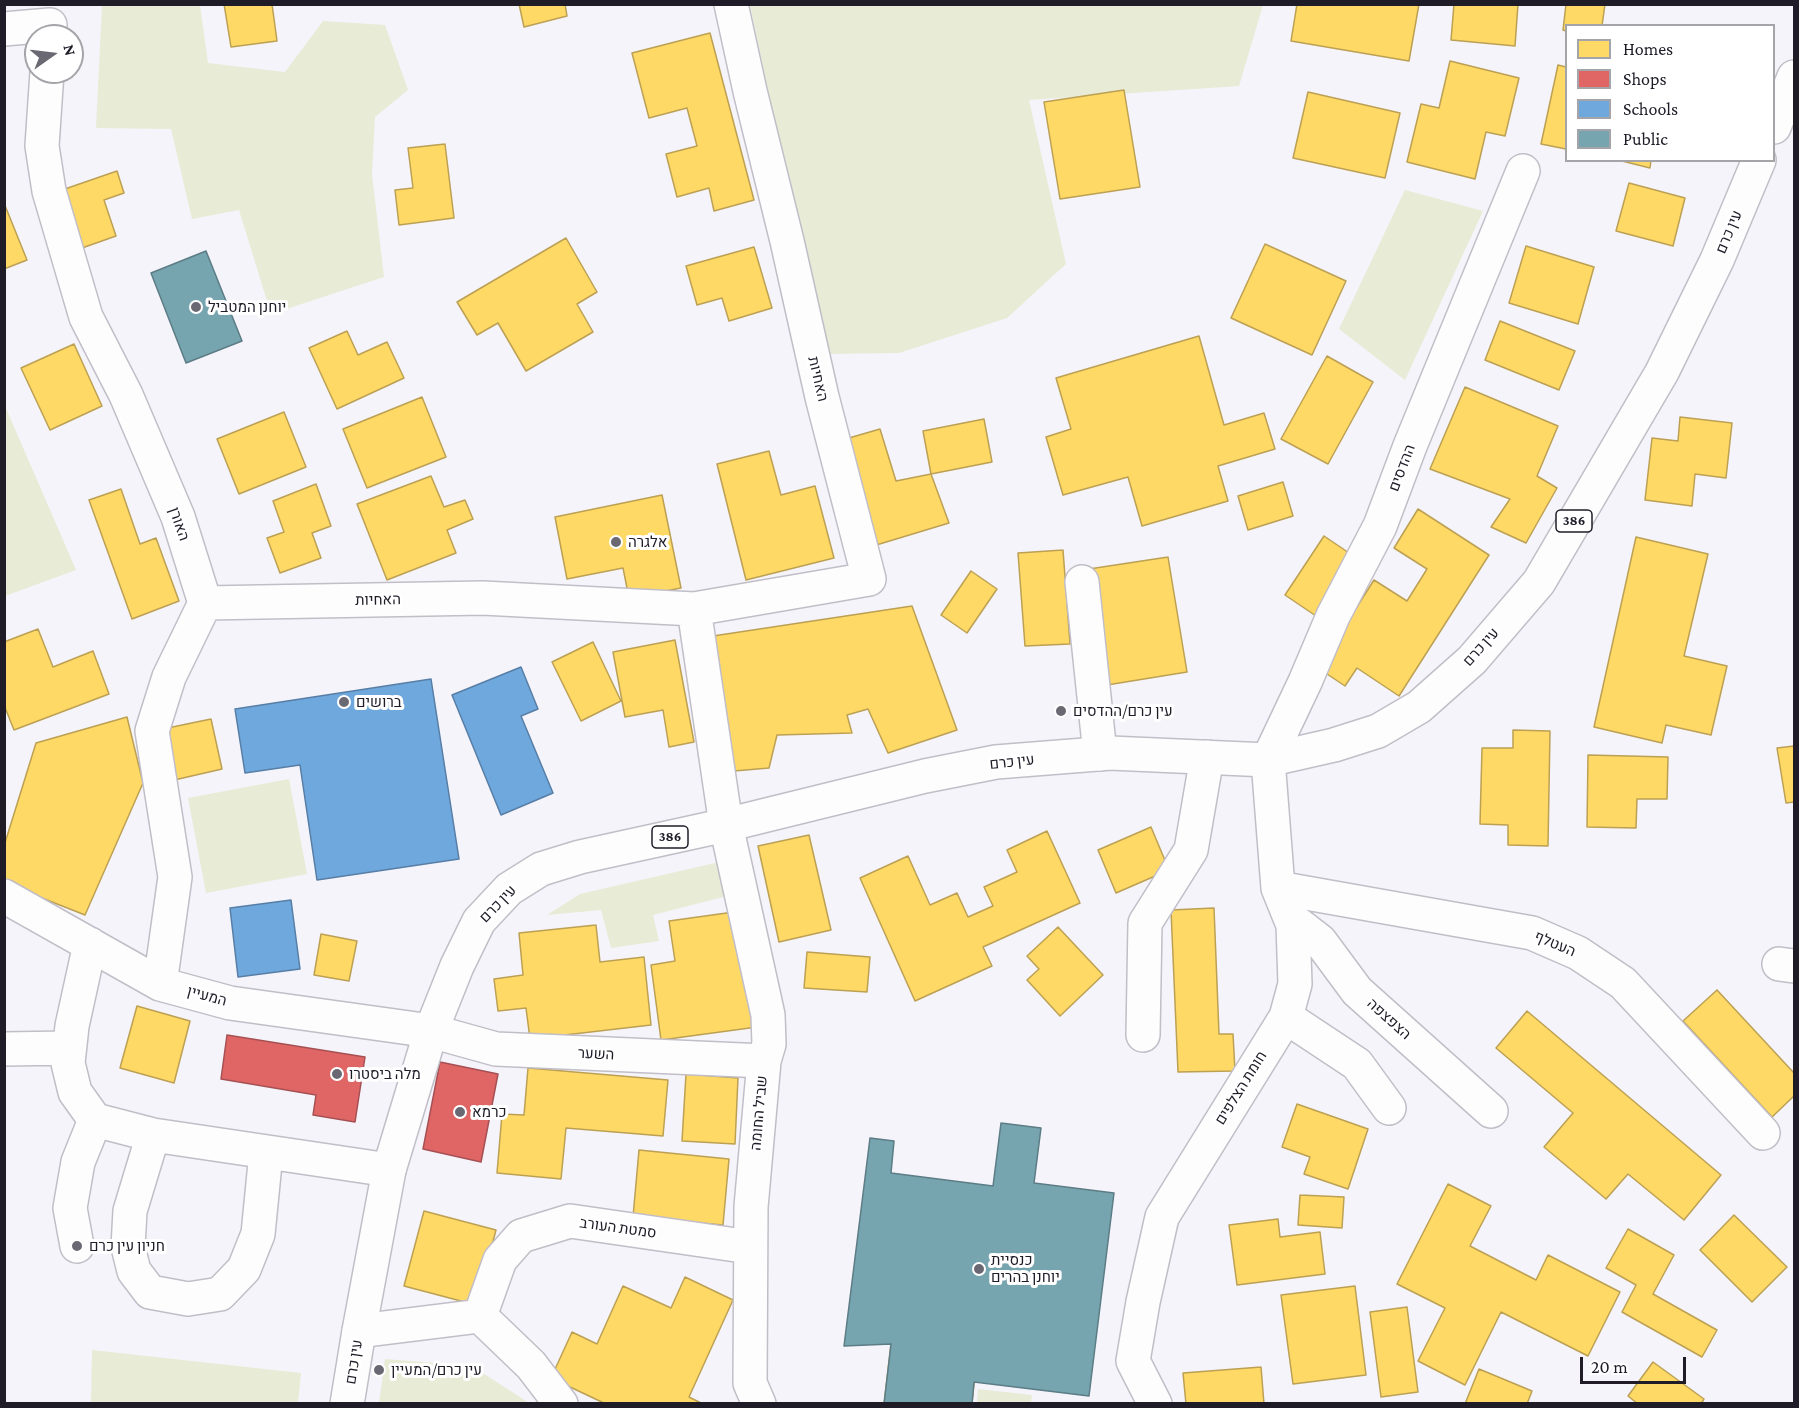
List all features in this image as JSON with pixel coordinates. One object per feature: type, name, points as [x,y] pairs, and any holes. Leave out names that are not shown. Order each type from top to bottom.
[{"type":"street","name":"האחיות","points":[[205,603],[483,598],[694,609],[869,579],[822,397],[730,4]]},
{"type":"street","points":[[4,29],[50,22]]},
{"type":"street","points":[[1775,122],[1794,77]]},
{"type":"street","name":"האורן","points":[[46,84],[42,146],[49,191],[86,317],[126,395],[178,517],[205,603]]},
{"type":"street","name":"עין כרם","points":[[347,1404],[389,1170],[431,1031],[456,966],[479,921],[509,889],[541,869],[580,857],[726,825],[925,776],[996,762],[1110,753],[1268,760],[1334,745],[1378,731],[1419,707],[1472,660],[1539,582],[1662,372],[1717,260],[1758,162]]},
{"type":"street","name":"ההדסים","points":[[1268,760],[1333,616],[1380,526],[1410,446],[1523,171]]},
{"type":"street","points":[[1082,582],[1100,754]]},
{"type":"street","points":[[160,984],[175,877],[152,731],[169,677],[205,603]]},
{"type":"street","points":[[694,609],[726,825]]},
{"type":"street","points":[[1143,1035],[1145,923],[1191,850],[1207,757]]},
{"type":"street","name":"חומת הצלפים","points":[[1155,1404],[1133,1360],[1162,1217],[1286,1017],[1295,984],[1293,925],[1278,888],[1268,760]]},
{"type":"street","name":"שביל החומה","points":[[726,825],[768,1016],[769,1044],[764,1061],[751,1207],[750,1247],[750,1383],[759,1404]]},
{"type":"street","name":"העטלף","points":[[1278,888],[1532,933],[1578,953],[1623,983],[1763,1133]]},
{"type":"street","name":"המעיין","points":[[4,896],[160,984],[230,1003],[431,1031]]},
{"type":"street","name":"הצפצפה","points":[[1293,925],[1298,924],[1320,941],[1357,991],[1491,1111]]},
{"type":"street","points":[[90,944],[68,1063],[75,1092],[95,1120],[153,1135],[389,1170]]},
{"type":"street","points":[[1286,1017],[1357,1064],[1389,1108]]},
{"type":"street","name":"השער","points":[[431,1031],[496,1049],[764,1061]]},
{"type":"street","points":[[4,1049],[69,1048]]},
{"type":"street","points":[[77,1245],[70,1208],[78,1162],[95,1120]]},
{"type":"street","points":[[153,1135],[129,1210],[128,1247],[134,1271],[150,1292],[188,1299],[220,1294],[244,1269],[258,1234],[266,1152]]},
{"type":"street","name":"סמטת העורב","points":[[480,1316],[500,1260],[521,1236],[570,1221],[750,1247]]},
{"type":"street","points":[[359,1331],[480,1316],[531,1365],[561,1404]]},
{"type":"green space","points":[[102,5],[200,5],[208,63],[285,72],[323,21],[385,25],[408,90],[375,117],[372,174],[384,277],[271,314],[239,210],[192,219],[171,129],[96,128]]},
{"type":"green space","points":[[750,5],[1263,5],[1239,86],[1029,100],[1066,264],[1007,318],[899,353],[827,354],[792,206]]},
{"type":"green space","points":[[1405,190],[1483,211],[1405,380],[1339,329]]},
{"type":"green space","points":[[5,406],[76,570],[4,596]]},
{"type":"green space","points":[[289,779],[307,874],[206,893],[188,798]]},
{"type":"green space","points":[[728,860],[731,895],[653,915],[659,941],[611,948],[601,910],[547,915],[580,894]]},
{"type":"green space","points":[[92,1350],[301,1373],[298,1403],[91,1403]]},
{"type":"green space","points":[[385,1359],[472,1366],[529,1403],[379,1403]]},
{"type":"green space","points":[[978,1389],[1032,1395],[1031,1403],[977,1403]]},
{"type":"building: Homes","points":[[224,4],[272,4],[277,41],[231,47]]},
{"type":"building: Homes","points":[[519,4],[565,4],[567,16],[524,27]]},
{"type":"building: Homes","points":[[1297,4],[1419,4],[1409,61],[1291,41]]},
{"type":"building: Homes","points":[[1454,4],[1518,4],[1515,46],[1451,40]]},
{"type":"building: Homes","points":[[1566,4],[1605,4],[1602,24],[1565,24],[1565,31],[1563,30]]},
{"type":"building: Homes","points":[[710,33],[754,200],[714,211],[709,188],[677,197],[666,154],[697,146],[687,108],[649,118],[632,53]]},
{"type":"building: Homes","points":[[1450,61],[1519,78],[1505,136],[1486,132],[1475,179],[1407,162],[1421,104],[1439,108]]},
{"type":"building: Homes","points":[[1558,65],[1565,67],[1565,149],[1541,144]]},
{"type":"building: Homes","points":[[1124,90],[1140,187],[1060,199],[1044,102]]},
{"type":"building: Homes","points":[[1308,92],[1400,113],[1385,178],[1293,158]]},
{"type":"building: Homes","points":[[445,144],[454,218],[399,225],[395,190],[413,188],[408,148]]},
{"type":"building: Homes","points":[[1626,162],[1651,162],[1650,168]]},
{"type":"building: Homes","points":[[117,171],[124,193],[104,200],[116,236],[82,248],[62,190]]},
{"type":"building: Homes","points":[[1629,183],[1685,198],[1673,246],[1616,231]]},
{"type":"building: Homes","points":[[4,203],[27,260],[4,269]]},
{"type":"building: Homes","points":[[566,238],[597,292],[577,304],[593,332],[526,371],[498,323],[477,335],[457,302]]},
{"type":"building: Homes","points":[[1265,244],[1346,281],[1312,355],[1231,318]]},
{"type":"building: Homes","points":[[1526,246],[1594,267],[1578,324],[1509,303]]},
{"type":"building: Homes","points":[[754,247],[772,308],[729,321],[722,298],[697,305],[686,266]]},
{"type":"building: Homes","points":[[1500,321],[1575,351],[1559,390],[1485,360]]},
{"type":"building: Homes","points":[[347,331],[358,355],[387,342],[404,378],[337,409],[309,348]]},
{"type":"building: Homes","points":[[1199,336],[1224,425],[1264,413],[1275,449],[1218,466],[1228,501],[1142,526],[1128,477],[1063,495],[1046,437],[1071,429],[1056,378]]},
{"type":"building: Homes","points":[[74,344],[102,406],[50,430],[21,368]]},
{"type":"building: Homes","points":[[1327,356],[1373,382],[1328,464],[1281,439]]},
{"type":"building: Homes","points":[[1465,387],[1558,426],[1537,476],[1557,488],[1526,543],[1491,527],[1510,499],[1430,469]]},
{"type":"building: Homes","points":[[422,397],[446,457],[367,488],[343,429]]},
{"type":"building: Homes","points":[[284,412],[306,467],[239,494],[217,439]]},
{"type":"building: Homes","points":[[1680,417],[1732,423],[1726,478],[1695,474],[1692,506],[1645,500],[1652,438],[1678,441]]},
{"type":"building: Homes","points":[[984,419],[992,462],[931,474],[923,431]]},
{"type":"building: Homes","points":[[880,429],[896,481],[931,474],[949,523],[873,546],[842,440]]},
{"type":"building: Homes","points":[[769,451],[781,495],[815,486],[834,558],[746,580],[717,464]]},
{"type":"building: Homes","points":[[431,476],[444,507],[465,500],[473,519],[447,530],[456,553],[387,580],[357,504]]},
{"type":"building: Homes","points":[[1283,482],[1293,516],[1248,530],[1238,496]]},
{"type":"building: Homes","points":[[316,484],[331,526],[312,533],[321,558],[280,573],[267,538],[284,532],[273,501]]},
{"type":"building: Homes","points":[[121,489],[140,544],[156,538],[179,601],[132,619],[89,500]]},
{"type":"building: Homes","name":"אלגרה","points":[[662,495],[681,588],[629,598],[623,568],[567,579],[555,517]]},
{"type":"building: Homes","points":[[1418,509],[1489,555],[1399,696],[1357,668],[1345,686],[1318,668],[1374,580],[1407,601],[1427,569],[1394,548]]},
{"type":"building: Homes","points":[[1324,536],[1355,557],[1316,616],[1285,595]]},
{"type":"building: Homes","points":[[1636,537],[1708,554],[1684,656],[1727,666],[1711,735],[1666,725],[1662,743],[1594,727]]},
{"type":"building: Homes","points":[[1063,550],[1070,644],[1025,646],[1018,553]]},
{"type":"building: Homes","points":[[1168,557],[1187,672],[1107,685],[1089,569]]},
{"type":"building: Homes","points":[[971,571],[997,589],[967,633],[941,615]]},
{"type":"building: Homes","points":[[912,606],[957,730],[888,753],[868,709],[847,715],[852,733],[777,735],[769,768],[734,771],[713,636]]},
{"type":"building: Homes","points":[[38,629],[53,667],[93,651],[109,694],[14,730],[4,705],[4,642]]},
{"type":"building: Homes","points":[[675,640],[694,742],[669,747],[663,710],[625,717],[613,652]]},
{"type":"building: Homes","points":[[593,642],[621,701],[581,721],[552,662]]},
{"type":"building: Homes","points":[[127,717],[143,783],[85,915],[4,883],[4,846],[36,743]]},
{"type":"building: Homes","points":[[211,719],[222,769],[170,781],[158,730]]},
{"type":"building: Homes","points":[[1513,730],[1550,731],[1548,846],[1508,845],[1508,825],[1480,824],[1482,748],[1513,748]]},
{"type":"building: Homes","points":[[1794,746],[1794,802],[1786,803],[1777,748]]},
{"type":"building: Homes","points":[[1588,755],[1668,757],[1667,799],[1637,799],[1636,828],[1587,827]]},
{"type":"building: Homes","points":[[1151,827],[1169,870],[1116,893],[1098,850]]},
{"type":"building: Homes","points":[[1047,831],[1080,903],[983,947],[992,966],[915,1001],[860,878],[908,856],[930,905],[957,893],[968,917],[993,906],[984,887],[1017,872],[1007,850]]},
{"type":"building: Homes","points":[[809,835],[831,930],[779,942],[758,846]]},
{"type":"building: Homes","points":[[1214,908],[1219,1034],[1233,1034],[1235,1071],[1178,1072],[1171,910]]},
{"type":"building: Homes","points":[[741,911],[757,1027],[661,1040],[651,965],[675,961],[669,921]]},
{"type":"building: Homes","points":[[596,925],[600,962],[644,957],[651,1025],[530,1039],[526,1008],[498,1011],[494,979],[523,975],[519,933]]},
{"type":"building: Homes","points":[[1058,927],[1103,975],[1060,1016],[1027,980],[1039,969],[1027,956]]},
{"type":"building: Homes","points":[[321,934],[357,941],[349,981],[314,975]]},
{"type":"building: Homes","points":[[807,952],[870,957],[867,992],[804,988]]},
{"type":"building: Homes","points":[[1717,990],[1794,1073],[1794,1096],[1772,1117],[1683,1021]]},
{"type":"building: Homes","points":[[137,1006],[190,1021],[174,1083],[120,1068]]},
{"type":"building: Homes","points":[[1527,1011],[1721,1175],[1684,1220],[1628,1174],[1606,1199],[1544,1147],[1573,1113],[1496,1048]]},
{"type":"building: Homes","points":[[528,1068],[668,1080],[663,1136],[566,1128],[561,1179],[497,1173],[502,1114],[524,1115]]},
{"type":"building: Homes","points":[[686,1074],[738,1078],[735,1144],[682,1141]]},
{"type":"building: Homes","points":[[1297,1104],[1368,1129],[1348,1189],[1304,1174],[1310,1157],[1282,1147]]},
{"type":"building: Homes","points":[[639,1150],[729,1159],[723,1225],[633,1217]]},
{"type":"building: Homes","points":[[1448,1184],[1491,1206],[1470,1246],[1536,1280],[1548,1255],[1620,1292],[1588,1356],[1501,1312],[1465,1385],[1418,1361],[1445,1308],[1397,1284]]},
{"type":"building: Homes","points":[[1300,1195],[1344,1197],[1342,1228],[1298,1225]]},
{"type":"building: Homes","points":[[424,1211],[496,1230],[476,1305],[404,1286]]},
{"type":"building: Homes","points":[[1734,1215],[1787,1267],[1752,1302],[1700,1250]]},
{"type":"building: Homes","points":[[1278,1219],[1280,1237],[1320,1232],[1325,1274],[1237,1285],[1229,1225]]},
{"type":"building: Homes","points":[[1628,1229],[1674,1255],[1653,1294],[1717,1330],[1702,1357],[1622,1312],[1636,1285],[1606,1268]]},
{"type":"building: Homes","points":[[685,1277],[733,1300],[689,1397],[703,1404],[606,1404],[551,1378],[572,1332],[597,1344],[623,1286],[671,1308]]},
{"type":"building: Homes","points":[[1355,1286],[1366,1375],[1293,1384],[1281,1295]]},
{"type":"building: Homes","points":[[1407,1307],[1418,1392],[1381,1397],[1370,1312]]},
{"type":"building: Homes","points":[[891,1344],[977,1354],[972,1404],[884,1404]]},
{"type":"building: Homes","points":[[1653,1362],[1704,1399],[1701,1404],[1638,1404],[1628,1396]]},
{"type":"building: Homes","points":[[1261,1367],[1264,1404],[1186,1404],[1183,1373]]},
{"type":"building: Homes","points":[[1479,1369],[1532,1391],[1527,1404],[1465,1404]]},
{"type":"building: Shops","points":[[227,1035],[365,1057],[355,1122],[313,1115],[316,1095],[221,1079]]},
{"type":"building: Shops","name":"כרמא","points":[[440,1062],[498,1074],[481,1162],[423,1149]]},
{"type":"building: Schools","points":[[521,667],[538,709],[521,716],[553,793],[501,815],[452,695]]},
{"type":"building: Schools","points":[[431,679],[459,859],[317,880],[300,765],[245,773],[235,709]]},
{"type":"building: Schools","points":[[291,900],[300,969],[238,977],[230,908]]},
{"type":"building: Public","name":"יוחנן המטביל","points":[[206,251],[242,341],[186,363],[151,273]]},
{"type":"building: Public","name":"כנסיית יוחנן בהרים","points":[[1001,1123],[1041,1128],[1034,1183],[1114,1193],[1089,1396],[974,1382],[972,1404],[884,1404],[891,1344],[844,1346],[870,1138],[894,1141],[891,1173],[993,1186]]},
{"type":"place","name":"יוחנן המטביל","points":[[196,307]]},
{"type":"place","name":"אלגרה","points":[[616,542]]},
{"type":"place","name":"ברושים","points":[[344,702]]},
{"type":"place","name":"עין כרם/ההדסים","points":[[1061,711]]},
{"type":"place","name":"מלה ביסטרו","points":[[337,1074]]},
{"type":"place","name":"כרמא","points":[[460,1112]]},
{"type":"place","name":"חניון עין כרם","points":[[77,1246]]},
{"type":"place","name":"כנסיית יוחנן בהרים","points":[[979,1269]]},
{"type":"place","name":"עין כרם/המעיין","points":[[379,1370]]}]
